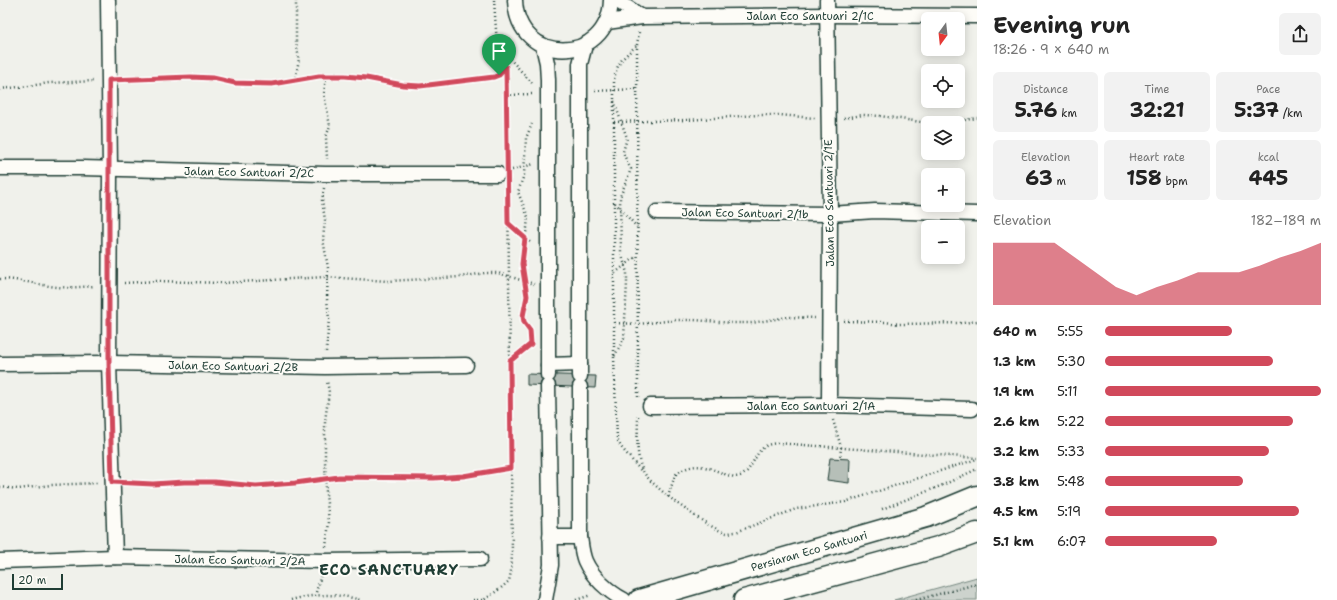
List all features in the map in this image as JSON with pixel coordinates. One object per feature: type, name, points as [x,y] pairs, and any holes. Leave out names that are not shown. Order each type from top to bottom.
[{"type":"street","points":[[108,0],[110,169],[109,363],[115,557]]},
{"type":"street","points":[[515,0],[517,15],[522,28],[543,46],[564,50],[585,45],[598,35],[607,22],[611,10],[611,0]]},
{"type":"street","points":[[616,0],[642,17]]},
{"type":"street","name":"Jalan Eco Santuari 2/1E","points":[[827,0],[830,214],[829,405]]},
{"type":"street","name":"Jalan Eco Santuari 2/1C","points":[[607,22],[642,17],[977,16]]},
{"type":"street","points":[[585,45],[580,64],[580,537],[584,560],[591,572],[602,584],[624,600]]},
{"type":"street","points":[[543,46],[547,63],[548,80],[548,375],[551,565],[545,600]]},
{"type":"street","name":"Jalan Eco Santuari 2/2C","points":[[0,168],[325,174],[505,172]]},
{"type":"street","name":"Jalan Eco Santuari 2/1b","points":[[657,212],[830,214],[875,211],[977,214]]},
{"type":"street","name":"Jalan Eco Santuari 2/2B","points":[[0,364],[109,363],[325,367],[466,365]]},
{"type":"street","points":[[548,375],[580,375]]},
{"type":"street","name":"Jalan Eco Santuari 2/1A","points":[[642,408],[829,405],[972,409]]},
{"type":"street","name":"Persiaran Eco Santuari","points":[[639,600],[926,517],[977,496]]},
{"type":"street","points":[[744,600],[938,547],[977,532]]},
{"type":"street","points":[[550,537],[580,537]]},
{"type":"street","name":"Jalan Eco Santuari 2/2A","points":[[0,561],[115,557],[325,561],[480,559]]},
{"type":"path","points":[[295,81],[299,59],[296,42],[296,0]]},
{"type":"path","points":[[473,600],[484,600],[509,581],[512,555],[509,276],[505,172],[506,67],[498,45],[494,0]]},
{"type":"path","points":[[642,17],[637,45],[637,256],[638,324],[642,408],[639,459],[643,473]]},
{"type":"path","points":[[498,45],[534,86]]},
{"type":"path","points":[[637,45],[618,64],[615,69],[614,80],[614,357],[617,439],[621,447],[643,473],[668,497],[715,528],[726,533],[736,532],[796,509],[844,502],[977,458]]},
{"type":"path","points":[[0,89],[49,83],[191,77],[213,78],[235,83],[272,84],[326,76],[359,77],[403,85],[420,86],[494,77],[499,75],[506,67]]},
{"type":"path","points":[[315,596],[325,561],[329,522],[326,478],[325,421],[329,392],[325,367],[328,326],[328,268],[323,239],[325,220],[322,200],[327,157],[326,137],[330,126],[324,94],[326,76]]},
{"type":"path","points":[[535,94],[535,100]]},
{"type":"path","points":[[614,101],[627,138],[623,152],[626,162],[631,169],[620,197],[621,252],[625,266],[627,283],[624,338],[614,357]]},
{"type":"path","points":[[614,122],[687,120],[757,115],[828,118],[880,116],[921,122]]},
{"type":"path","points":[[533,324],[532,349],[530,330],[524,322],[523,316],[527,296],[522,264],[528,217],[518,192],[524,175],[526,138],[534,124],[535,118]]},
{"type":"path","points":[[965,120],[977,118]]},
{"type":"path","points":[[505,172],[535,163],[534,171]]},
{"type":"path","points":[[614,202],[638,228]]},
{"type":"path","points":[[508,223],[534,246],[534,238]]},
{"type":"path","points":[[615,273],[637,256]]},
{"type":"path","points":[[0,279],[10,279],[56,287],[72,287],[157,281],[222,283],[328,278],[389,281],[460,277],[492,272],[534,284],[534,277]]},
{"type":"path","points":[[615,323],[638,324],[694,320],[751,323],[788,317],[900,324],[964,323],[977,321]]},
{"type":"path","points":[[510,361],[531,344]]},
{"type":"path","points":[[829,405],[840,447],[840,458]]},
{"type":"path","points":[[668,497],[675,475],[688,467],[697,465],[740,477],[747,471],[761,449],[769,444],[777,443],[840,447],[977,458]]},
{"type":"path","points":[[0,487],[18,489],[51,485],[112,482],[153,484],[215,482],[256,486],[352,476],[434,478],[463,476],[511,468]]},
{"type":"path","points":[[916,600],[977,584]]},
{"type":"path","points":[[291,600],[302,597],[326,595],[360,600]]},
{"type":"shaded area","points":[[977,577],[977,600],[894,600]]},
{"type":"building","points":[[527,374],[596,376],[595,388],[527,385]]},
{"type":"building","points":[[830,458],[850,459],[849,483],[827,480]]},
{"type":"district","name":"ECO SANCTUARY","points":[[389,570]]},
{"type":"route","points":[[506,67],[508,223],[525,238],[522,264],[527,296],[523,316],[524,322],[530,330],[531,344],[510,361],[511,468],[463,476],[434,478],[352,476],[256,486],[215,482],[153,484],[112,482],[109,363],[109,80],[191,77],[213,78],[235,83],[272,84],[300,81],[319,76],[345,76],[387,81],[403,85],[420,86],[483,79],[499,75],[506,67]]}]
